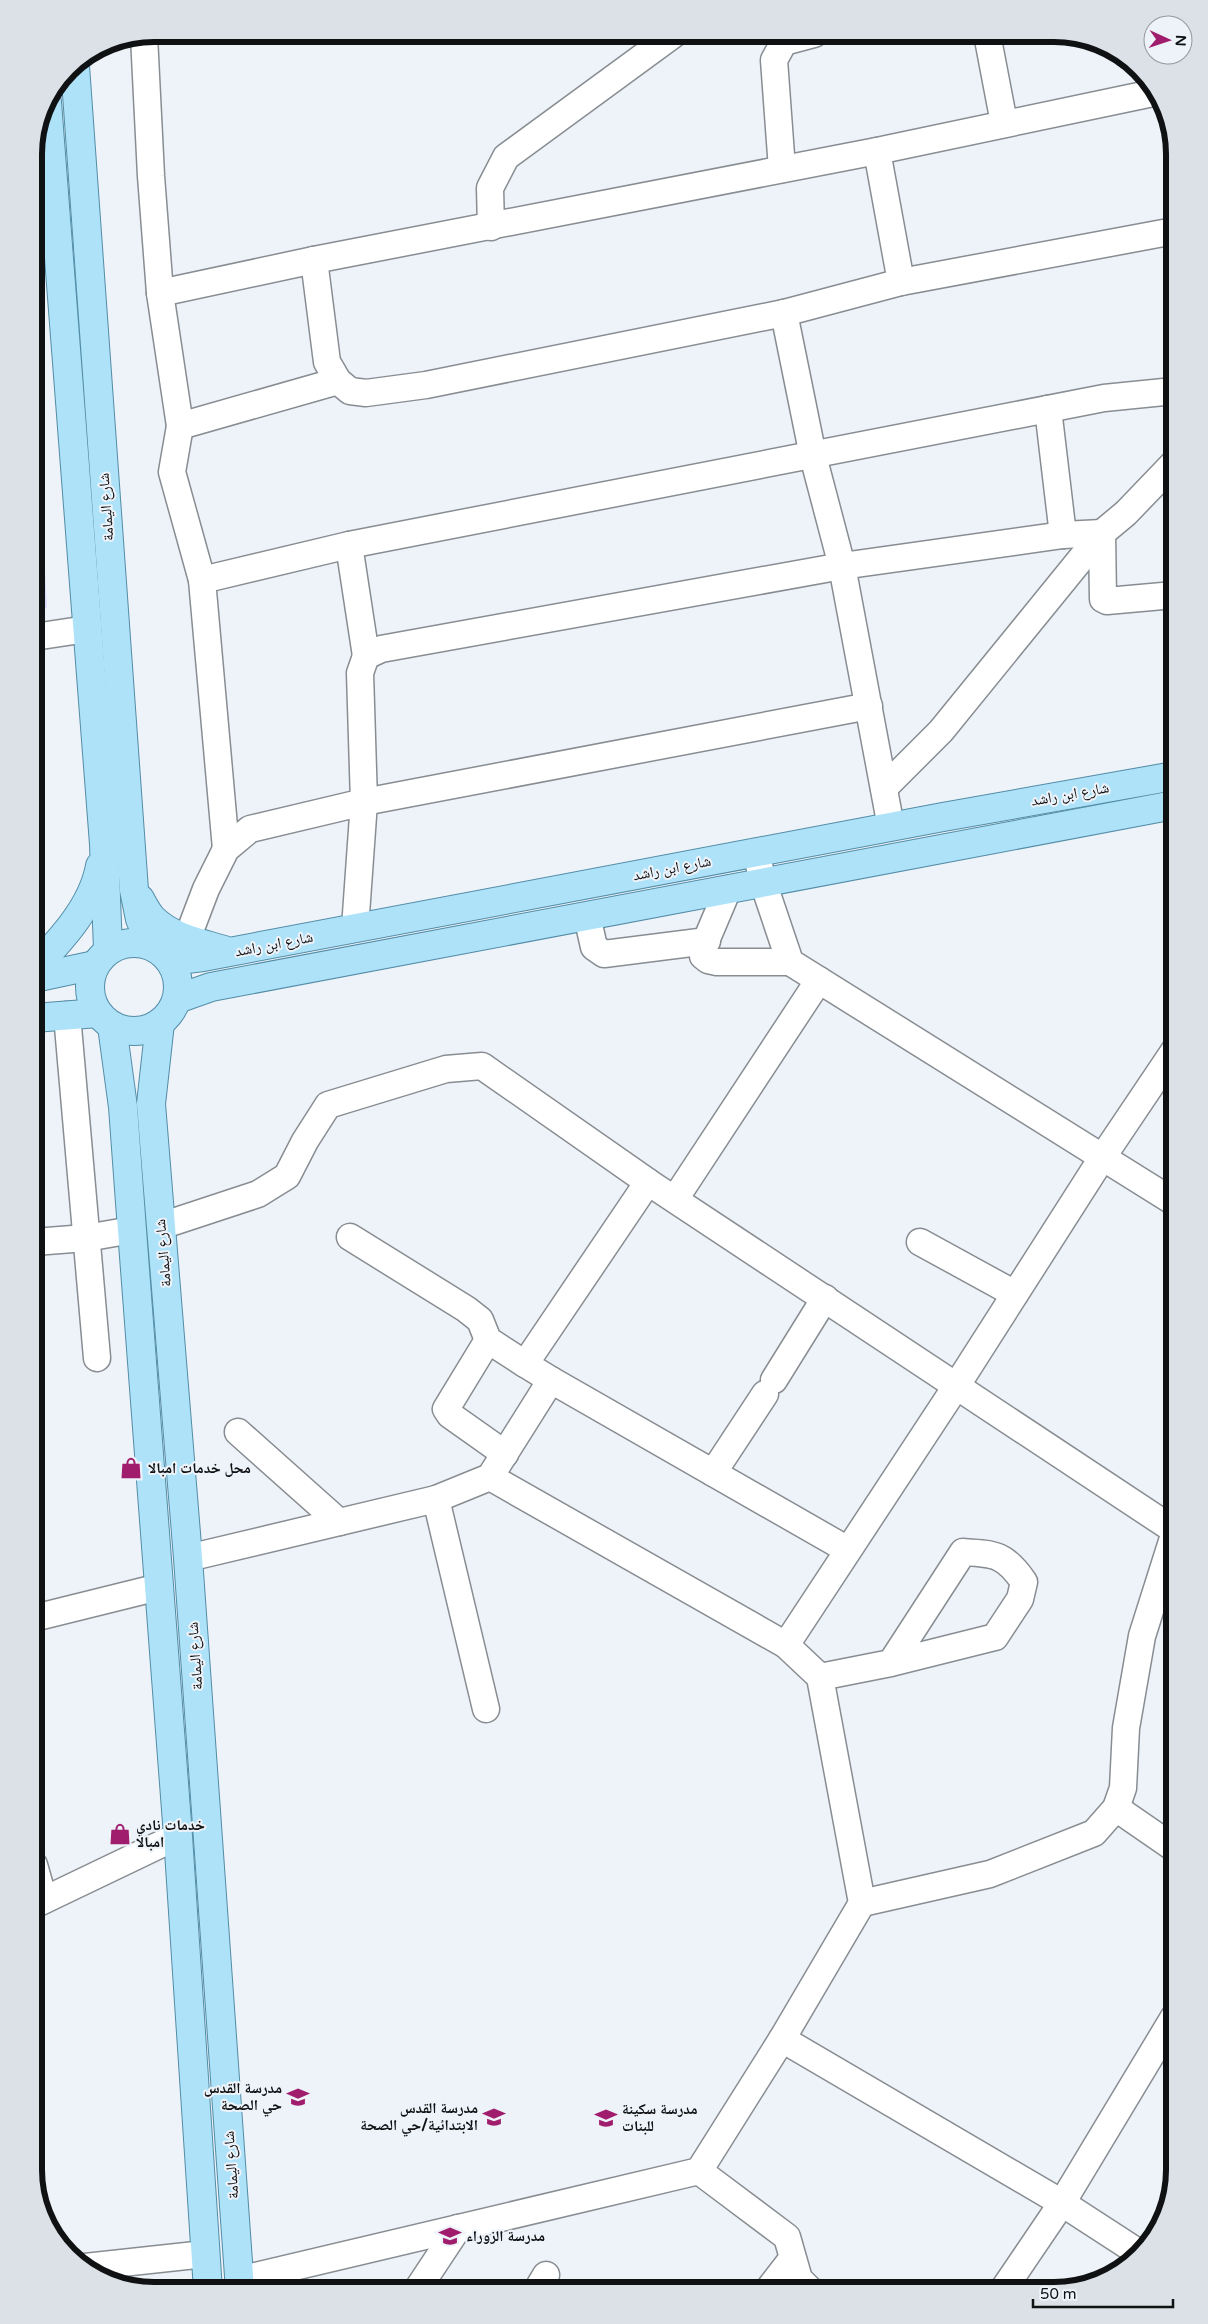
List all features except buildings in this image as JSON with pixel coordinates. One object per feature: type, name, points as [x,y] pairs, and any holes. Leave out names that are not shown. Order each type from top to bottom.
[{"type":"main road","name":"شارع اليمامة","points":[[76,74],[134,890],[140,919],[161,953]]},
{"type":"main road","name":"شارع اليمامة","points":[[46,125],[44,203],[87,629],[104,844],[102,958]]},
{"type":"main road","name":"شارع ابن راشد","points":[[161,953],[231,952],[756,852],[1166,777]]},
{"type":"main road","name":"شارع ابن راشد","points":[[177,999],[211,987],[1166,806]]},
{"type":"main road","points":[[43,958],[69,929],[84,906],[94,887],[104,844]]},
{"type":"main road","points":[[134,890],[153,919],[166,929],[187,939],[231,952]]},
{"type":"main road","points":[[43,975],[102,958],[129,942],[161,953],[178,979],[177,999],[173,1008],[160,1023],[142,1031],[122,1030],[105,1019],[90,994],[90,984],[102,958]]},
{"type":"main road","points":[[43,1017],[66,1015],[105,1019]]},
{"type":"main road","name":"شارع اليمامة","points":[[105,1019],[122,1107],[132,1230],[178,1836],[207,2281]]},
{"type":"main road","name":"شارع اليمامة","points":[[160,1023],[150,1104],[188,1558],[240,2281]]},
{"type":"main road","points":[[184,1945],[215,1942]]},
{"type":"street","points":[[144,43],[151,176],[160,293],[180,426],[172,472],[202,580],[226,848]]},
{"type":"street","points":[[491,227],[490,188],[506,157],[662,43]]},
{"type":"street","points":[[782,169],[774,60],[784,43]]},
{"type":"street","points":[[989,43],[1004,123]]},
{"type":"street","points":[[160,293],[314,260],[877,151],[1147,94]]},
{"type":"street","points":[[877,151],[901,282]]},
{"type":"street","points":[[314,260],[327,362],[338,382],[350,392],[366,393],[426,386],[784,313],[901,282],[1166,232]]},
{"type":"street","points":[[784,313],[813,456],[842,566],[891,827]]},
{"type":"street","points":[[180,426],[338,382]]},
{"type":"street","points":[[202,580],[349,544],[813,456],[1104,398],[1166,391]]},
{"type":"street","points":[[1048,409],[1062,535]]},
{"type":"street","points":[[884,788],[941,730],[1102,533],[1126,513],[1166,471]]},
{"type":"street","points":[[366,656],[381,649],[842,566],[1062,535],[1102,533]]},
{"type":"street","points":[[1102,533],[1104,599],[1112,601],[1166,596]]},
{"type":"street","points":[[349,544],[366,656],[360,673],[364,802],[355,928]]},
{"type":"street","points":[[43,636],[87,629]]},
{"type":"street","points":[[187,939],[206,889],[226,848],[250,829],[364,802],[869,706]]},
{"type":"street","points":[[756,852],[763,882],[790,962]]},
{"type":"street","points":[[728,889],[707,941],[703,956],[708,960],[717,962],[790,962],[1166,1197]]},
{"type":"street","points":[[587,916],[594,947],[604,954],[707,941]]},
{"type":"street","points":[[675,1199],[819,980]]},
{"type":"street","points":[[66,1015],[97,1358]]},
{"type":"street","points":[[786,1644],[957,1385],[1102,1158],[1166,1063]]},
{"type":"street","points":[[160,1226],[258,1194],[286,1176],[328,1105],[446,1069],[482,1066],[648,1182],[1166,1525]]},
{"type":"street","points":[[526,1364],[648,1182]]},
{"type":"street","points":[[42,1241],[86,1238],[132,1230]]},
{"type":"street","points":[[350,1237],[466,1308],[480,1320],[488,1340],[551,1380],[848,1550]]},
{"type":"street","points":[[920,1242],[1015,1294]]},
{"type":"street","points":[[713,1473],[770,1387],[825,1298]]},
{"type":"street","points":[[488,1340],[446,1408],[450,1415],[505,1454]]},
{"type":"street","points":[[188,1558],[436,1499],[490,1477],[551,1380]]},
{"type":"street","points":[[238,1432],[339,1522]]},
{"type":"street","points":[[255,2281],[458,2228],[698,2171],[782,2040],[862,1903],[820,1677],[786,1644],[490,1477]]},
{"type":"street","points":[[436,1499],[486,1709]]},
{"type":"street","points":[[820,1677],[891,1663],[995,1637],[1020,1599],[1024,1582],[1012,1563],[991,1554],[963,1552],[891,1663]]},
{"type":"street","points":[[862,1903],[990,1874],[1094,1833],[1116,1808],[1123,1788],[1126,1728],[1142,1636],[1166,1560]]},
{"type":"street","points":[[42,1616],[159,1587]]},
{"type":"street","points":[[1116,1808],[1166,1842]]},
{"type":"street","points":[[42,1901],[178,1836]]},
{"type":"street","points":[[1009,2282],[1062,2203],[1166,2030]]},
{"type":"street","points":[[782,2040],[1062,2203],[1132,2249]]},
{"type":"street","points":[[698,2171],[787,2237],[792,2259],[802,2282]]},
{"type":"street","points":[[423,2281],[458,2228]]},
{"type":"street","points":[[98,2266],[205,2254]]},
{"type":"street","points":[[774,2282],[792,2259]]},
{"type":"shaded area","points":[[43,534],[47,608],[43,609]]},
{"type":"place","name":"محل خدمات امبالا","points":[[131,1468]]},
{"type":"place","name":"خدمات نادي امبالا","points":[[120,1834]]},
{"type":"place","name":"مدرسة القدس حي الصحة","points":[[298,2097]]},
{"type":"place","name":"مدرسة القدس الابتدائية/حي الصحة","points":[[494,2117]]},
{"type":"place","name":"مدرسة سكينة للبنات","points":[[606,2118]]},
{"type":"place","name":"مدرسة الزوراء","points":[[450,2236]]}]
